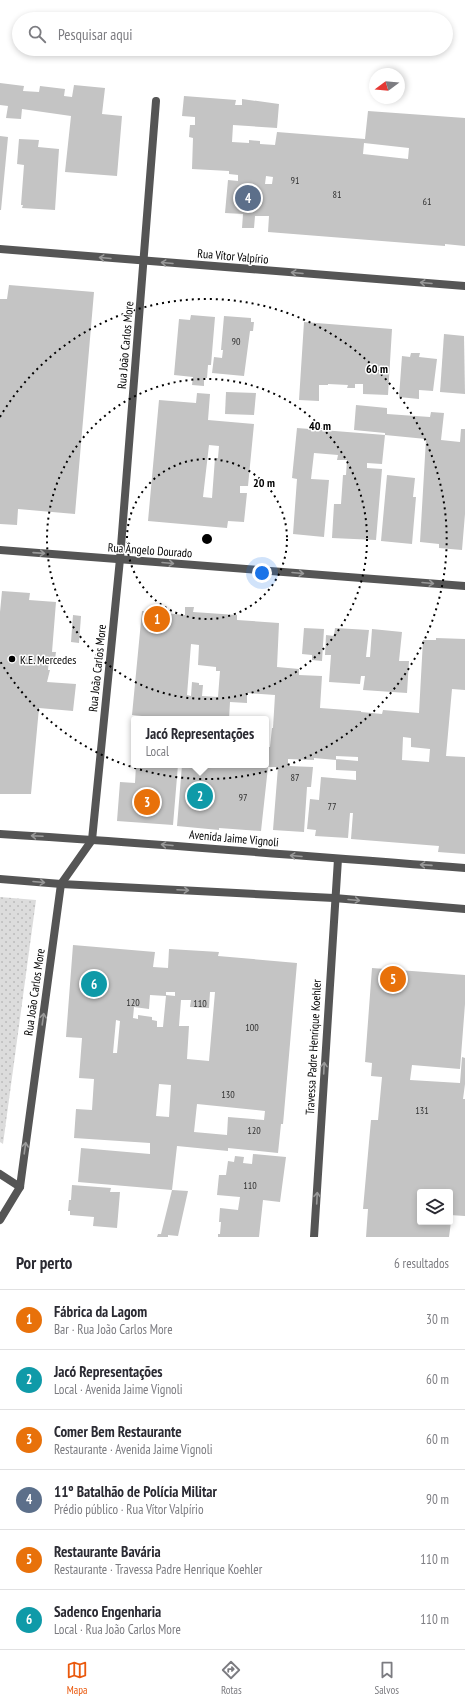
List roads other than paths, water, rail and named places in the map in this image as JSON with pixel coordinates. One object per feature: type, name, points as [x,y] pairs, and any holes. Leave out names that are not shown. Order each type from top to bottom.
[{"type":"street","name":"Rua João Carlos More","points":[[0,1220],[20,1187],[61,884],[92,840],[120,559],[156,101]]},
{"type":"street","name":"Rua Vítor Valpírio","points":[[0,249],[465,286]]},
{"type":"street","name":"Rua Ângelo Dourado","points":[[0,550],[465,586]]},
{"type":"street","name":"Avenida Jaime Vignoli","points":[[0,834],[465,868]]},
{"type":"street","name":"Travessa Padre Henrique Koehler","points":[[314,1237],[334,898],[338,859]]},
{"type":"street","points":[[0,879],[61,884],[334,898],[465,909]]},
{"type":"street","points":[[0,1174],[20,1187]]},
{"type":"place","name":"11º Batalhão de Polícia Militar","points":[[248,198]]},
{"type":"place","name":"Fábrica da Lagom","points":[[157,619]]},
{"type":"place","name":"K.E. Mercedes","points":[[12,659]]},
{"type":"place","name":"Jacó Representações","points":[[200,796]]},
{"type":"place","name":"Comer Bem Restaurante","points":[[147,802]]},
{"type":"place","name":"Restaurante Bavária","points":[[393,979]]},
{"type":"place","name":"Sadenco Engenharia","points":[[94,984]]}]
